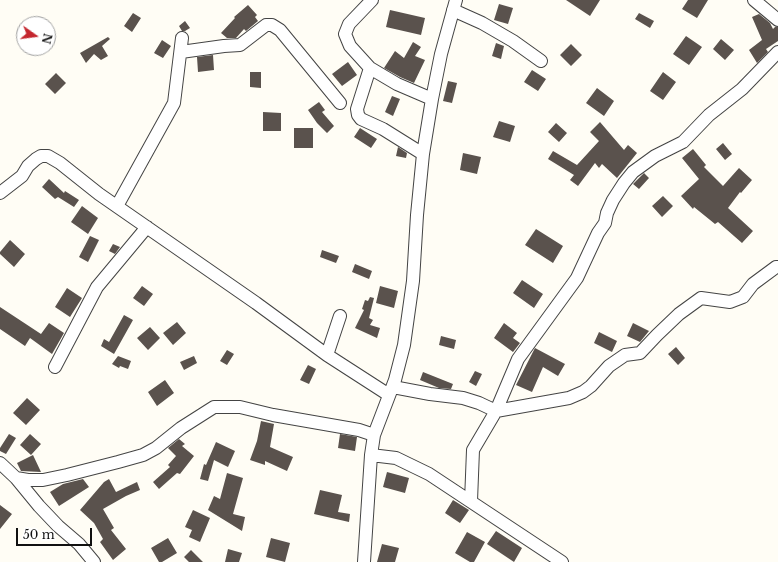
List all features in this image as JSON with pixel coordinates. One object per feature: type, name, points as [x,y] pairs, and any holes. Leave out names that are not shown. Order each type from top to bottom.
[{"type":"street","points":[[372,0],[349,24],[345,34],[350,46],[370,68],[397,84],[432,99]]},
{"type":"street","points":[[754,0],[778,20]]},
{"type":"street","points":[[364,562],[370,455],[374,435],[391,391],[404,345],[413,280],[423,154],[432,99],[454,5],[513,41],[542,61]]},
{"type":"street","points":[[181,52],[240,45],[266,25],[272,25],[280,30],[315,75],[340,103]]},
{"type":"street","points":[[117,206],[174,104],[182,38]]},
{"type":"street","points":[[471,501],[473,450],[496,411],[518,359],[577,278],[598,233],[605,223],[607,213],[613,200],[624,183],[633,172],[655,156],[683,142],[709,114],[742,88],[778,52]]},
{"type":"street","points":[[370,68],[357,109],[358,115],[361,119],[383,129],[423,154]]},
{"type":"street","points":[[0,193],[22,176],[28,166],[36,159],[41,156],[48,156],[60,163],[117,206],[256,303],[327,355],[391,391],[463,398],[479,403],[496,411],[569,398],[583,392],[591,386],[609,366],[625,355],[640,352],[679,314],[701,298],[730,302],[743,297],[753,284],[778,267]]},
{"type":"street","points":[[55,367],[97,287],[147,227]]},
{"type":"street","points":[[327,355],[340,316]]},
{"type":"street","points":[[2,471],[16,478],[43,480],[143,455],[156,448],[181,428],[214,406],[240,408],[359,430],[374,435]]},
{"type":"street","points":[[370,455],[396,458],[430,474],[562,562]]},
{"type":"street","points":[[16,478],[39,506],[94,562]]},
{"type":"building","points":[[566,0],[600,0],[590,16]]},
{"type":"building","points":[[688,0],[708,0],[697,18],[682,9]]},
{"type":"building","points":[[499,4],[513,8],[508,24],[494,20]]},
{"type":"building","points":[[248,5],[257,15],[255,17],[258,21],[246,31],[244,29],[236,38],[227,38],[221,33],[235,18],[234,17]]},
{"type":"building","points":[[390,10],[425,18],[421,35],[386,27]]},
{"type":"building","points":[[133,13],[141,18],[132,32],[124,26]]},
{"type":"building","points":[[639,13],[654,21],[650,28],[635,19]]},
{"type":"building","points":[[759,14],[770,23],[773,29],[778,27],[778,41],[766,49],[768,52],[757,63],[749,50],[762,40],[752,17]]},
{"type":"building","points":[[185,21],[190,28],[182,31],[179,26]]},
{"type":"building","points":[[686,36],[702,47],[689,65],[673,54]]},
{"type":"building","points":[[108,37],[110,39],[102,46],[108,56],[101,60],[94,54],[86,63],[80,53]]},
{"type":"building","points":[[721,39],[734,50],[725,60],[713,49]]},
{"type":"building","points":[[162,40],[171,46],[163,58],[154,53]]},
{"type":"building","points":[[413,42],[421,47],[415,56],[425,60],[414,83],[384,68],[395,51],[404,58]]},
{"type":"building","points":[[496,43],[504,46],[501,59],[492,56]]},
{"type":"building","points":[[571,44],[582,55],[571,66],[560,55]]},
{"type":"building","points":[[213,55],[214,70],[198,72],[197,57]]},
{"type":"building","points":[[348,62],[357,75],[342,86],[332,74]]},
{"type":"building","points":[[532,70],[546,79],[538,91],[524,82]]},
{"type":"building","points":[[250,72],[261,72],[261,88],[250,87]]},
{"type":"building","points":[[663,72],[676,82],[663,100],[650,91]]},
{"type":"building","points":[[56,73],[66,83],[55,94],[45,84]]},
{"type":"building","points":[[448,81],[457,83],[452,103],[443,101]]},
{"type":"building","points":[[597,88],[614,101],[604,116],[586,103]]},
{"type":"building","points":[[392,96],[400,99],[393,116],[385,112]]},
{"type":"building","points":[[319,102],[325,110],[322,112],[334,126],[327,133],[317,123],[308,110]]},
{"type":"building","points":[[263,112],[281,113],[281,131],[263,131]]},
{"type":"building","points":[[499,121],[515,126],[510,142],[493,137]]},
{"type":"building","points":[[600,122],[624,150],[628,145],[637,153],[617,178],[602,164],[599,168],[595,163],[578,186],[570,180],[574,175],[548,159],[553,151],[577,165],[599,141],[590,132]]},
{"type":"building","points":[[556,123],[567,133],[559,142],[548,132]]},
{"type":"building","points":[[294,128],[313,128],[313,148],[294,148]]},
{"type":"building","points":[[360,128],[377,139],[371,148],[354,137]]},
{"type":"building","points":[[723,143],[732,154],[725,160],[716,149]]},
{"type":"building","points":[[398,147],[407,153],[406,158],[396,156]]},
{"type":"building","points":[[693,149],[706,165],[704,167],[723,186],[739,168],[752,180],[741,193],[740,192],[728,208],[753,231],[742,243],[718,222],[715,224],[694,207],[693,209],[681,196],[699,179],[682,158]]},
{"type":"building","points":[[463,153],[481,157],[477,174],[460,170]]},
{"type":"building","points":[[644,173],[649,178],[639,189],[633,184]]},
{"type":"building","points":[[49,179],[64,193],[65,191],[79,200],[74,207],[58,197],[55,199],[42,187]]},
{"type":"building","points":[[663,196],[673,206],[662,217],[652,206]]},
{"type":"building","points":[[82,206],[98,218],[88,234],[71,222]]},
{"type":"building","points":[[536,229],[563,246],[553,263],[525,245]]},
{"type":"building","points":[[90,236],[99,240],[88,262],[79,257]]},
{"type":"building","points":[[10,240],[25,254],[14,267],[0,254]]},
{"type":"building","points":[[113,244],[120,247],[115,254],[109,251]]},
{"type":"building","points":[[322,250],[339,256],[336,263],[320,257]]},
{"type":"building","points":[[355,264],[372,271],[369,279],[352,272]]},
{"type":"building","points":[[522,280],[543,294],[534,308],[513,293]]},
{"type":"building","points":[[142,286],[153,294],[144,306],[133,298]]},
{"type":"building","points":[[380,286],[398,291],[394,308],[376,303]]},
{"type":"building","points":[[67,288],[82,298],[70,317],[55,307]]},
{"type":"building","points":[[370,297],[374,298],[369,318],[373,320],[370,325],[380,328],[377,338],[355,328],[364,310],[362,309],[365,300],[368,301]]},
{"type":"building","points":[[0,307],[41,334],[49,323],[64,333],[52,354],[30,338],[25,346],[0,329]]},
{"type":"building","points":[[124,315],[133,320],[114,354],[101,346],[104,339],[109,342]]},
{"type":"building","points":[[177,322],[186,333],[173,345],[163,333]]},
{"type":"building","points":[[504,323],[517,333],[513,338],[520,343],[513,352],[494,338]]},
{"type":"building","points":[[633,323],[649,331],[640,342],[627,336]]},
{"type":"building","points":[[150,327],[160,338],[148,350],[137,338]]},
{"type":"building","points":[[599,332],[617,341],[612,352],[594,343]]},
{"type":"building","points":[[441,336],[456,340],[454,349],[439,345]]},
{"type":"building","points":[[676,347],[685,358],[678,365],[668,354]]},
{"type":"building","points":[[535,348],[565,364],[558,376],[543,367],[532,392],[516,385]]},
{"type":"building","points":[[227,350],[234,354],[227,365],[220,361]]},
{"type":"building","points":[[118,356],[131,361],[128,369],[120,366],[119,368],[112,364]]},
{"type":"building","points":[[194,356],[197,363],[184,370],[180,362]]},
{"type":"building","points":[[308,365],[316,369],[309,384],[300,380]]},
{"type":"building","points":[[475,371],[482,374],[476,386],[469,382]]},
{"type":"building","points":[[423,372],[453,384],[451,389],[439,388],[420,380]]},
{"type":"building","points":[[165,380],[174,393],[157,406],[148,392]]},
{"type":"building","points":[[27,398],[40,410],[26,425],[13,413]]},
{"type":"building","points":[[261,421],[274,424],[270,447],[293,457],[287,471],[265,461],[265,465],[250,460],[257,441]]},
{"type":"building","points":[[9,434],[16,438],[6,454],[0,451],[0,448]]},
{"type":"building","points":[[30,434],[41,444],[31,455],[20,445]]},
{"type":"building","points":[[340,434],[357,437],[355,451],[338,448]]},
{"type":"building","points":[[179,439],[185,444],[182,446],[194,456],[180,474],[177,473],[159,489],[153,482],[170,467],[168,465],[176,456],[168,448]]},
{"type":"building","points":[[216,442],[235,451],[228,467],[214,460],[208,481],[200,479],[204,464],[206,465]]},
{"type":"building","points":[[33,455],[41,472],[21,471],[17,463]]},
{"type":"building","points":[[387,472],[409,478],[405,493],[383,487]]},
{"type":"building","points":[[227,473],[243,478],[233,514],[245,517],[242,531],[208,510],[214,496],[220,499]]},
{"type":"building","points":[[83,479],[89,487],[59,506],[50,492],[63,484]]},
{"type":"building","points":[[109,479],[116,492],[137,482],[140,490],[103,509],[114,528],[111,530],[126,549],[113,560],[100,542],[103,539],[94,523],[80,510],[104,482]]},
{"type":"building","points":[[320,490],[342,495],[338,512],[350,514],[349,522],[314,514]]},
{"type":"building","points":[[453,500],[469,510],[460,523],[445,513]]},
{"type":"building","points":[[0,505],[12,514],[0,529]]},
{"type":"building","points":[[193,510],[210,518],[200,542],[189,537],[192,530],[185,527]]},
{"type":"building","points":[[496,531],[522,548],[514,562],[487,544]]},
{"type":"building","points":[[467,532],[485,542],[474,562],[470,562],[455,553]]},
{"type":"building","points":[[168,538],[177,553],[162,562],[159,562],[151,548]]},
{"type":"building","points":[[271,538],[290,543],[285,562],[266,557]]},
{"type":"building","points":[[382,544],[399,548],[395,562],[377,562]]},
{"type":"building","points":[[228,549],[242,553],[239,562],[225,562]]},
{"type":"building","points":[[191,550],[203,562],[189,562],[184,557]]}]
